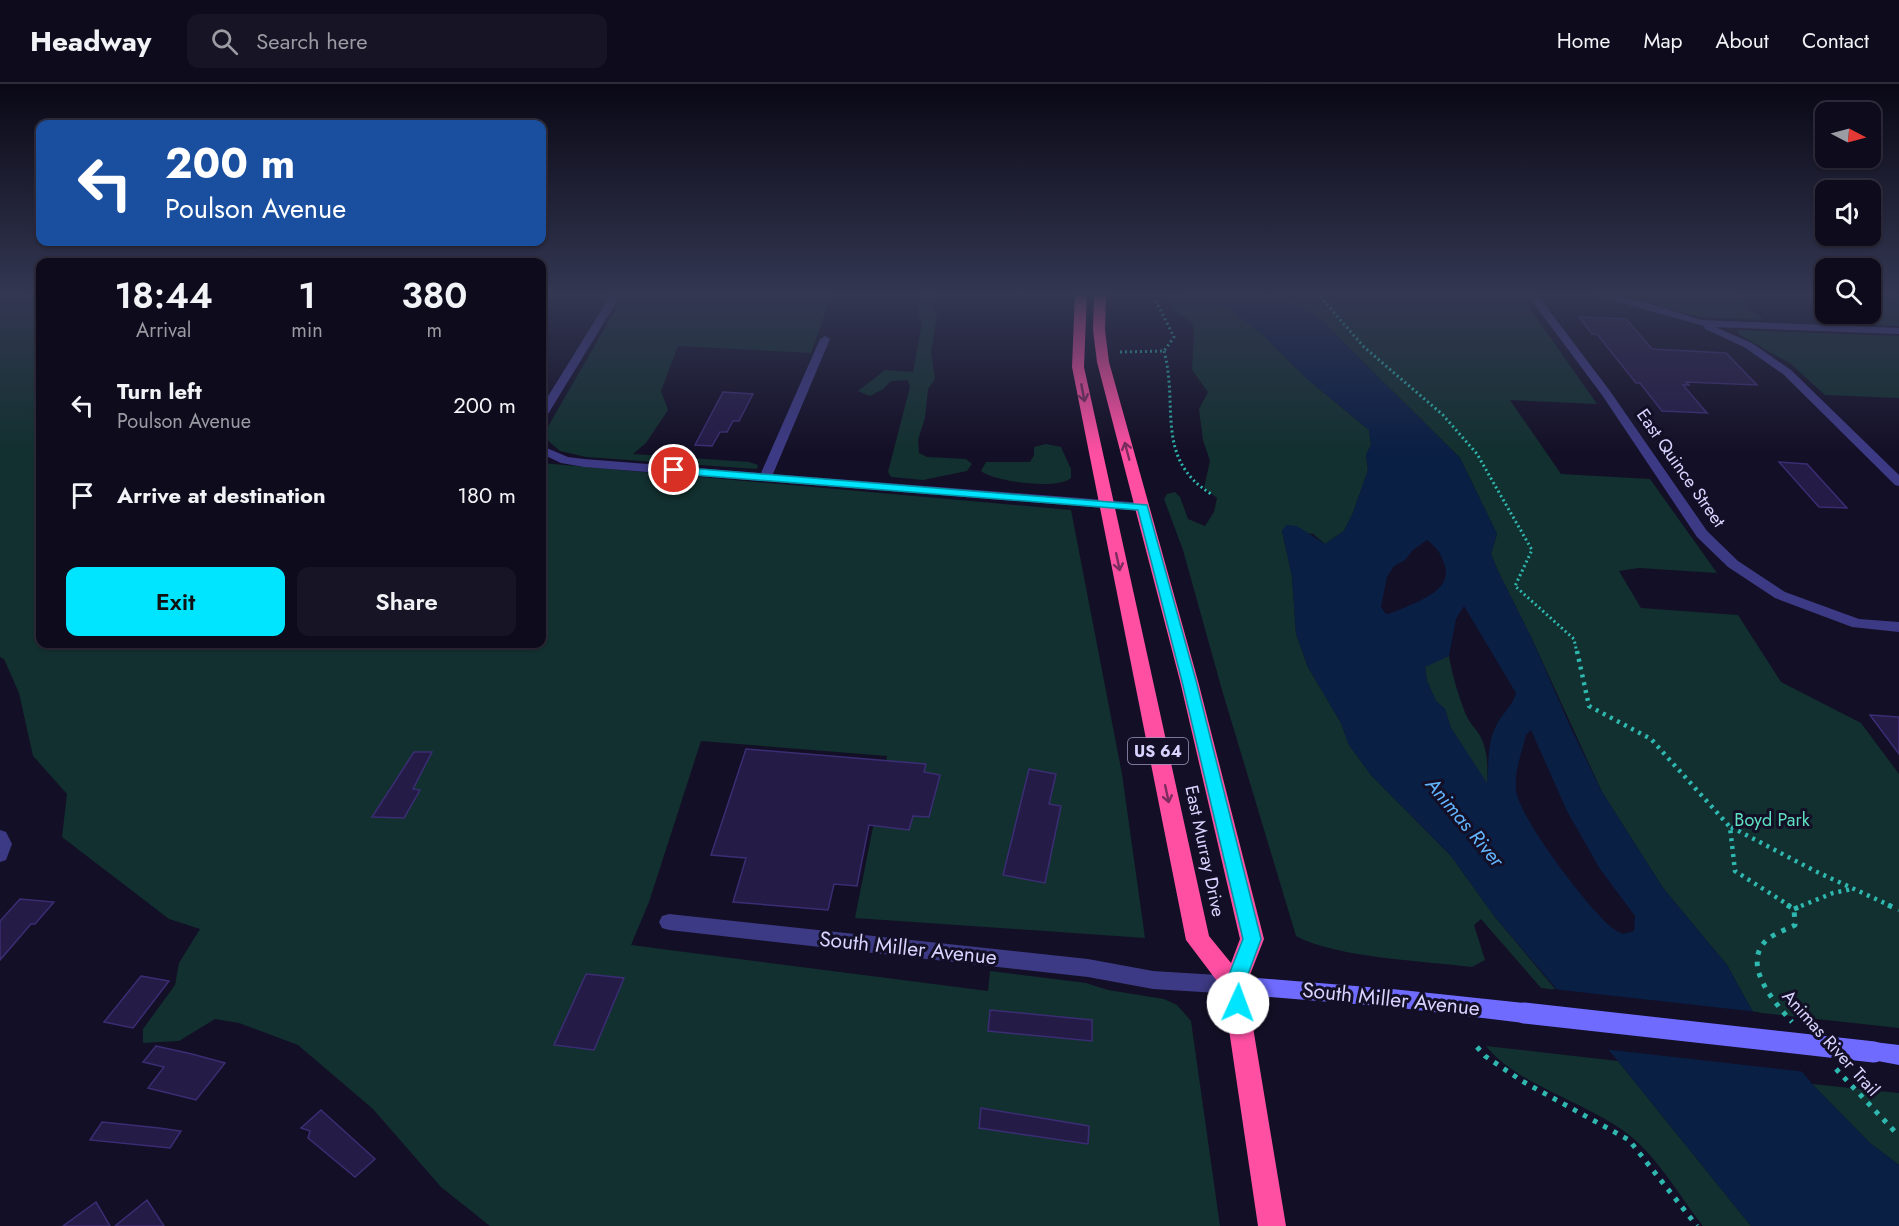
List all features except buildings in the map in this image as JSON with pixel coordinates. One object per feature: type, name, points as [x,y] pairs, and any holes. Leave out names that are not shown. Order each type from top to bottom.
[{"type":"highway","name":"US 64","points":[[1079,346],[1078,367],[1106,504]]},
{"type":"highway","name":"US 64","points":[[1101,346],[1103,362],[1143,507]]},
{"type":"highway","name":"East Murray Drive","points":[[1106,504],[1198,940],[1234,985],[1272,1226]]},
{"type":"highway","name":"East Murray Drive","points":[[1143,507],[1189,681],[1252,939],[1234,985]]},
{"type":"main road","name":"South Miller Avenue","points":[[1234,985],[1392,998],[1899,1055]]},
{"type":"street","points":[[546,408],[584,346]]},
{"type":"street","points":[[765,478],[822,346]]},
{"type":"street","name":"East Quince Street","points":[[1571,346],[1702,534],[1733,564],[1780,594],[1857,624],[1899,627]]},
{"type":"street","points":[[1750,346],[1787,372],[1899,482]]},
{"type":"street","points":[[546,452],[565,460],[584,463],[1143,507]]},
{"type":"street","points":[[1885,468],[1899,469]]},
{"type":"street","name":"South Miller Avenue","points":[[669,922],[1088,968],[1153,980],[1234,985]]},
{"type":"path","points":[[1164,351],[1167,346]]},
{"type":"path","points":[[1363,346],[1443,415],[1477,454],[1532,550],[1515,586],[1574,639],[1590,706],[1651,739],[1730,826],[1899,910]]},
{"type":"path","points":[[1120,352],[1164,351]]},
{"type":"path","points":[[1164,351],[1170,365],[1172,427],[1177,457],[1191,481],[1212,494]]},
{"type":"path","points":[[1730,826],[1735,871],[1794,909],[1833,893],[1853,889]]},
{"type":"path","name":"Animas River Trail","points":[[1794,909],[1795,925],[1763,944],[1757,958],[1758,970],[1774,1003],[1798,1029]]},
{"type":"path","points":[[1477,1047],[1489,1060],[1515,1076],[1629,1140],[1697,1226]]},
{"type":"path","name":"Animas River Trail","points":[[1830,1062],[1899,1136]]},
{"type":"green space","points":[[0,346],[36,346],[36,648],[546,648],[546,463],[1071,510],[1122,774],[1145,938],[855,918],[887,756],[701,741],[649,902],[631,945],[988,991],[990,971],[1086,983],[1108,990],[1164,999],[1177,1005],[1191,1021],[1220,1226],[490,1226],[441,1187],[373,1109],[298,1045],[239,1023],[215,1019],[179,1041],[143,1043],[143,1029],[175,985],[179,963],[200,929],[169,919],[62,837],[67,794],[33,756],[19,693],[4,659],[0,657]]},
{"type":"green space","points":[[594,346],[678,346],[661,391],[668,410],[646,443],[633,454],[749,462],[758,465],[757,469],[586,457],[560,451],[546,439],[546,430]]},
{"type":"green space","points":[[684,346],[813,346],[811,353]]},
{"type":"green space","points":[[918,346],[932,346],[935,379],[928,389],[925,418],[918,440],[919,453],[927,457],[966,459],[972,464],[967,471],[923,480],[891,477],[888,472],[910,387],[908,380],[891,381],[883,389],[870,396],[858,391],[885,370],[913,372]]},
{"type":"green space","points":[[1193,346],[1274,346],[1306,378],[1369,430],[1371,445],[1366,455],[1368,470],[1344,531],[1325,544],[1313,534],[1282,531],[1292,576],[1296,634],[1308,667],[1341,723],[1349,745],[1371,775],[1451,856],[1495,917],[1556,990],[1541,988],[1481,919],[1474,925],[1485,960],[1472,967],[1357,954],[1313,943],[1296,936],[1222,690],[1183,550],[1164,499],[1167,494],[1175,492],[1180,497],[1188,519],[1205,526],[1214,512],[1217,498],[1204,488],[1210,461],[1203,440],[1199,409],[1208,392],[1192,370]]},
{"type":"green space","name":"Boyd Park","points":[[1347,346],[1556,346],[1597,404],[1510,400],[1561,474],[1650,479],[1717,573],[1639,568],[1619,571],[1641,608],[1738,615],[1781,682],[1861,723],[1899,774],[1899,1028],[1753,1012],[1727,965],[1663,888],[1602,792],[1532,639],[1498,571],[1491,554],[1497,534],[1460,458]]},
{"type":"green space","points":[[1760,346],[1899,346],[1899,398],[1825,395],[1791,364]]},
{"type":"green space","points":[[1046,444],[1061,447],[1071,469],[1071,478],[1053,484],[1026,483],[999,478],[981,471],[986,462],[1030,462],[1034,455],[1034,447]]},
{"type":"green space","points":[[1449,656],[1466,715],[1479,734],[1486,752],[1487,784],[1451,728],[1445,709],[1436,701],[1427,681],[1425,666]]},
{"type":"green space","points":[[1486,1046],[1618,1061],[1751,1226],[1703,1226],[1662,1170],[1634,1139],[1598,1115],[1536,1084],[1500,1060]]},
{"type":"green space","points":[[1812,1084],[1899,1093],[1899,1165],[1870,1143]]},
{"type":"water","name":"Animas River","points":[[1274,346],[1347,346],[1460,458],[1497,534],[1491,554],[1498,571],[1532,639],[1602,792],[1663,888],[1727,965],[1753,1012],[1812,1084],[1870,1143],[1899,1165],[1899,1226],[1751,1226],[1618,1061],[1495,917],[1451,856],[1371,775],[1349,745],[1341,723],[1308,667],[1296,634],[1292,576],[1282,531],[1286,525],[1297,526],[1325,544],[1344,531],[1368,470],[1366,455],[1371,445],[1369,430],[1306,378]],"holes":[[[1427,540],[1433,545],[1444,563],[1446,573],[1444,582],[1430,595],[1386,614],[1381,607],[1387,577],[1394,566],[1405,560],[1413,550]],[[1464,606],[1516,693],[1493,733],[1487,783],[1451,728],[1445,709],[1436,701],[1427,681],[1425,667],[1449,656],[1456,619]],[[1531,730],[1567,811],[1600,869],[1635,916],[1634,931],[1623,934],[1600,917],[1556,862],[1529,821],[1520,803],[1516,783],[1517,769],[1526,735]]]},
{"type":"pier","points":[[1552,989],[1758,1012],[1806,1072],[1603,1049]]},
{"type":"route","points":[[674,470],[1143,507],[1189,681],[1252,939],[1234,985],[1238,1003]]}]
